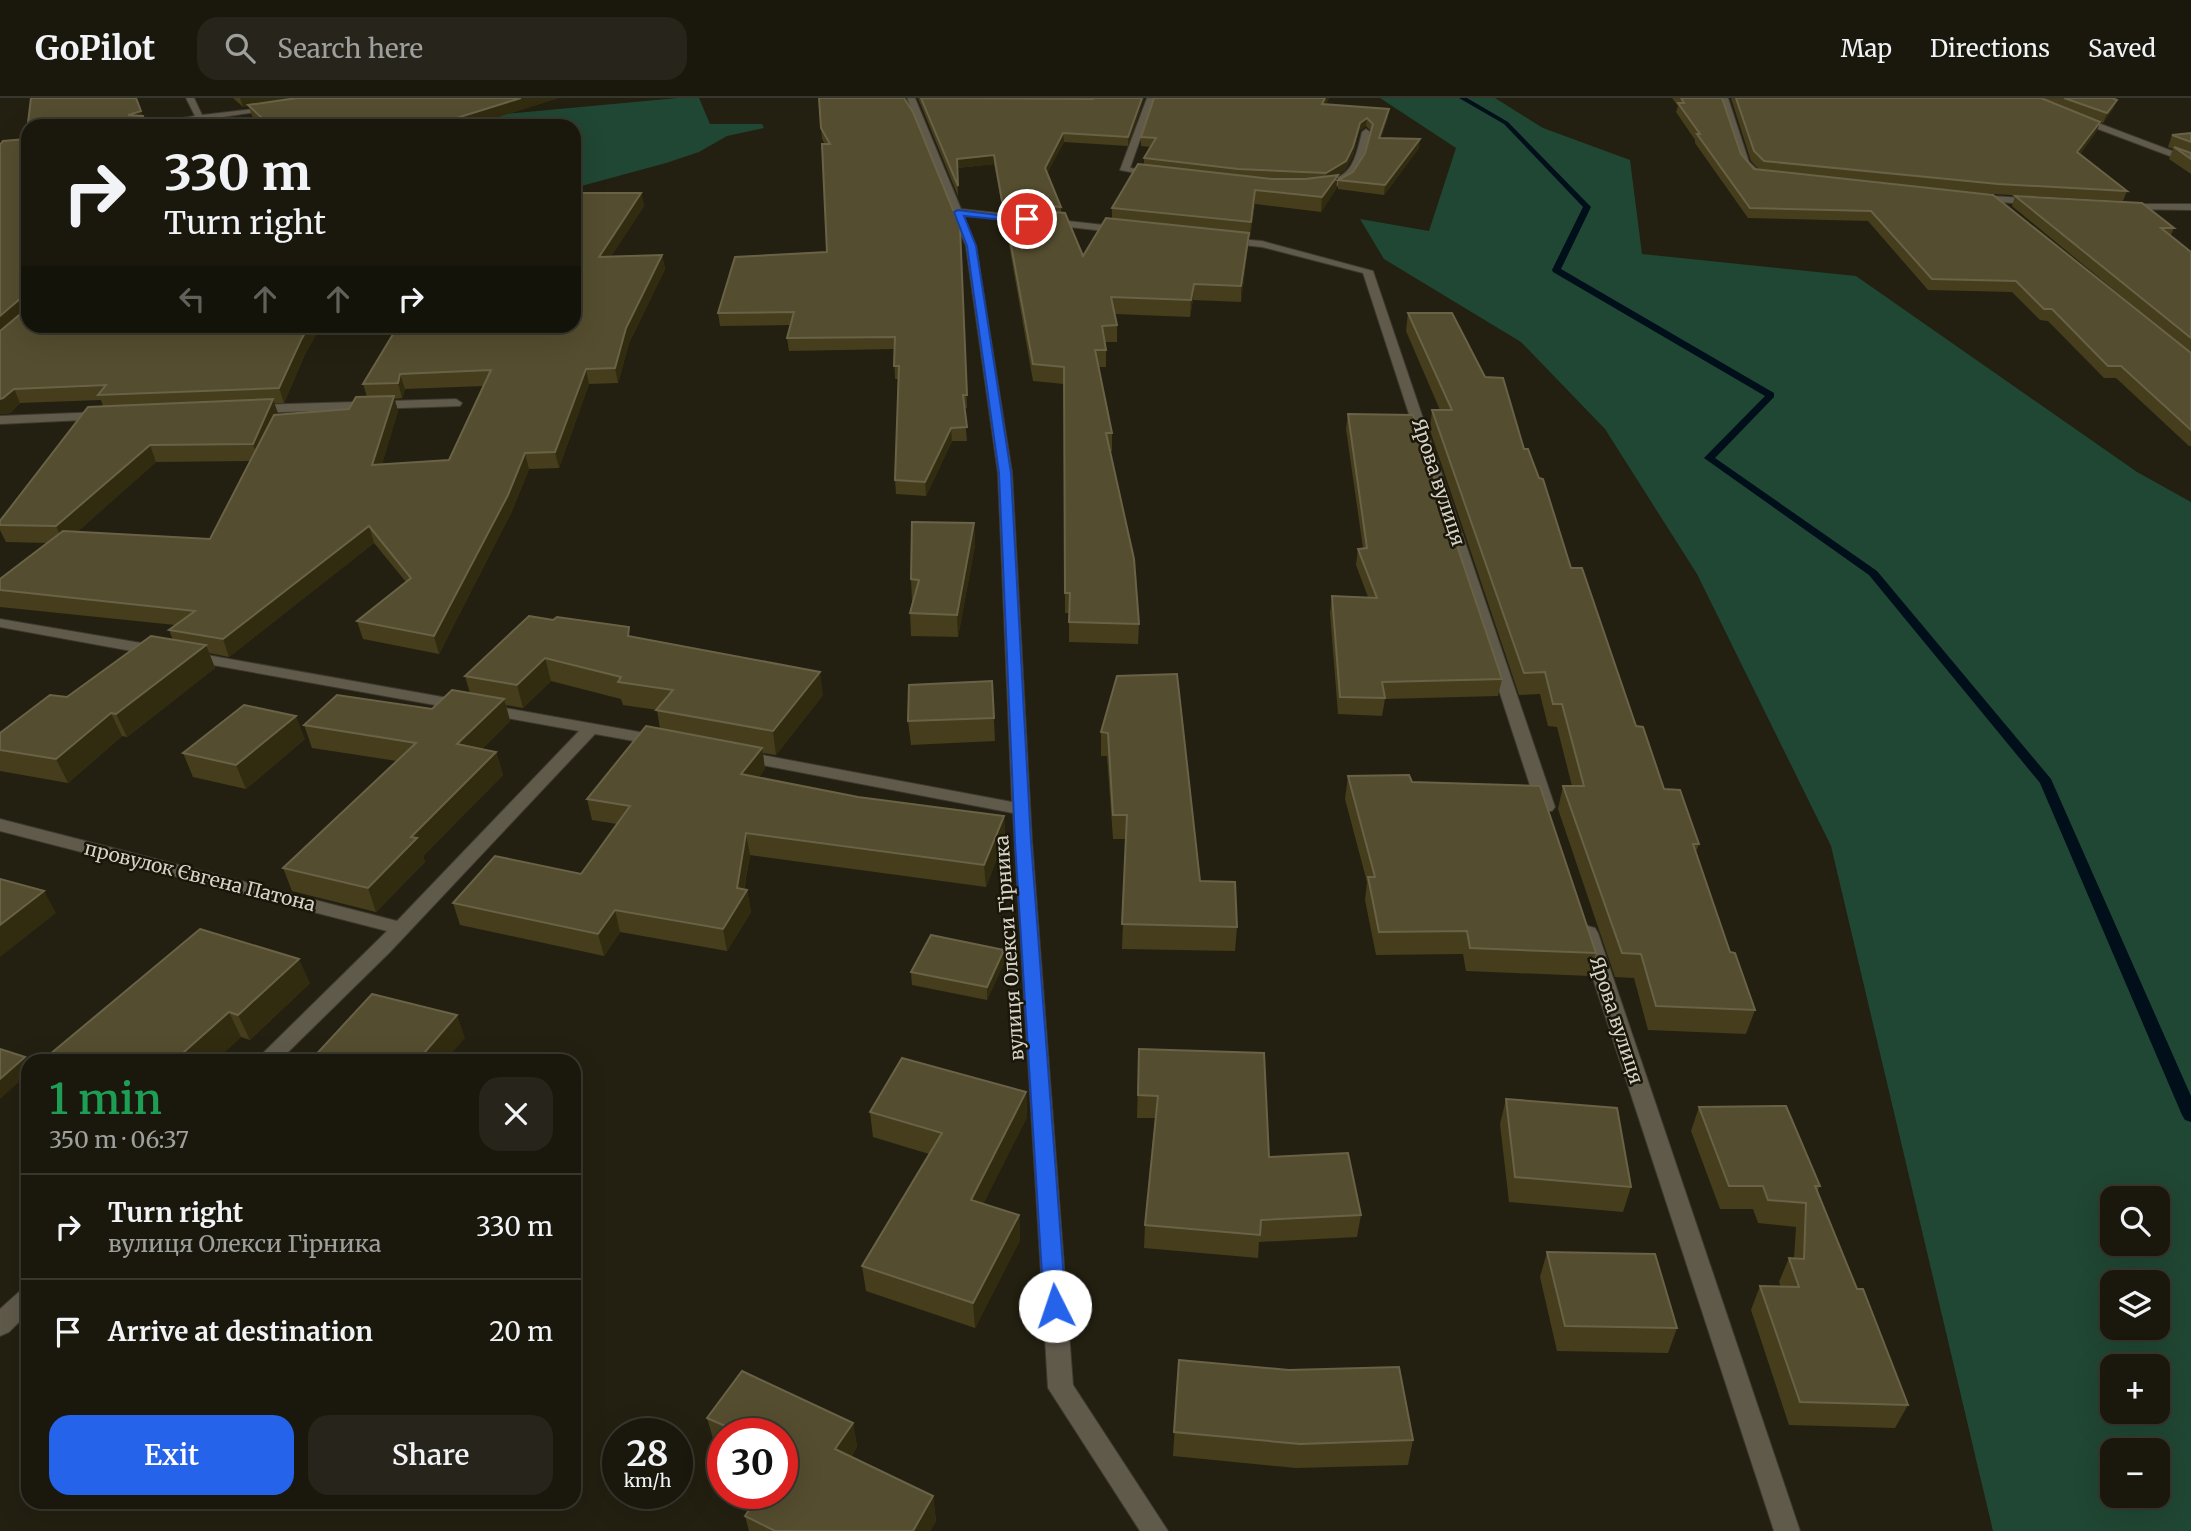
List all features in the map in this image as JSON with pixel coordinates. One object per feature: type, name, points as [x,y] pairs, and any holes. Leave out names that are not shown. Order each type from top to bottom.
[{"type":"street","points":[[190,98],[196,119]]},
{"type":"street","name":"вулиця Олекси Гірника","points":[[911,98],[971,246],[1005,473],[1021,809],[1060,1388],[1155,1531]]},
{"type":"street","points":[[1151,98],[1125,170],[1171,177]]},
{"type":"street","points":[[1724,98],[1745,163],[1757,174],[1769,176]]},
{"type":"street","points":[[215,119],[279,108]]},
{"type":"street","points":[[2071,116],[2191,161]]},
{"type":"street","points":[[1305,187],[1330,188],[1340,183],[1362,154],[1366,132]]},
{"type":"street","points":[[1968,197],[2047,202]]},
{"type":"street","points":[[1994,200],[2005,208]]},
{"type":"street","points":[[2112,206],[2191,207]]},
{"type":"street","points":[[958,212],[1127,230]]},
{"type":"street","name":"Ярова вулиця","points":[[1208,239],[1262,244],[1368,271],[1553,828]]},
{"type":"street","points":[[235,410],[456,403]]},
{"type":"street","points":[[0,420],[111,415]]},
{"type":"street","points":[[0,623],[672,743]]},
{"type":"street","points":[[274,1054],[401,928],[591,728]]},
{"type":"street","points":[[726,753],[1021,809]]},
{"type":"street","name":"провулок Євгена Патона","points":[[0,825],[401,928]]},
{"type":"street","name":"Ярова вулиця","points":[[1584,921],[1787,1531]]},
{"type":"street","points":[[0,1325],[21,1305]]},
{"type":"green space","points":[[699,98],[710,124],[762,124],[764,128],[727,136],[699,152],[666,163],[581,186],[581,119],[494,119],[506,114]]},
{"type":"green space","points":[[1380,98],[1495,98],[1543,128],[1630,160],[1642,254],[1856,276],[2137,472],[2191,502],[2191,1531],[1993,1531],[1831,846],[1697,574],[1605,429],[1521,342],[1384,259],[1360,219],[1429,231],[1456,148]]},
{"type":"building","points":[[31,98],[136,98],[141,111],[128,115],[143,116],[144,119],[28,119]]},
{"type":"building","points":[[297,98],[521,98],[454,119],[248,119],[262,118],[248,105]]},
{"type":"building","points":[[819,98],[904,98],[913,112],[960,227],[967,395],[963,395],[967,427],[951,428],[925,482],[895,480],[899,366],[894,366],[895,337],[787,338],[794,312],[718,313],[735,257],[827,252],[822,144],[830,144],[821,128]]},
{"type":"building","points":[[921,98],[1142,98],[1128,137],[1063,133],[1045,168],[1061,207],[1002,201],[994,155],[957,159],[958,186]]},
{"type":"building","points":[[1154,98],[1325,98],[1322,104],[1389,109],[1379,138],[1420,139],[1385,185],[1338,180],[1353,172],[1365,153],[1373,124],[1367,118],[1360,123],[1346,161],[1326,173],[1238,169],[1144,158],[1156,138],[1141,137]]},
{"type":"building","points":[[1681,98],[1722,98],[1741,154],[1754,169],[1993,195],[2191,353],[2191,430],[2121,366],[2108,366],[2052,309],[2044,309],[2016,281],[1932,279],[1871,211],[1750,208],[1697,134],[1700,134],[1678,103],[1684,103]]},
{"type":"building","points":[[1736,98],[2041,98],[2100,122],[2077,152],[2127,191],[1998,184],[1764,161],[1754,151]]},
{"type":"building","points":[[2064,98],[2112,98],[2117,100],[2107,113]]},
{"type":"building","points":[[2191,133],[2191,142],[2172,135]]},
{"type":"building","points":[[21,139],[21,298],[0,316],[0,145],[3,141]]},
{"type":"building","points":[[2174,147],[2191,153],[2191,159]]},
{"type":"building","points":[[1138,164],[1273,179],[1338,175],[1322,197],[1255,190],[1251,222],[1112,208]]},
{"type":"building","points":[[581,193],[641,193],[599,257],[662,255],[626,328],[615,368],[586,369],[555,452],[525,453],[508,495],[434,636],[357,621],[411,578],[369,526],[223,639],[169,630],[195,611],[0,590],[0,579],[63,531],[210,539],[274,415],[349,409],[356,397],[394,396],[372,465],[449,460],[491,370],[400,374],[398,383],[363,384],[394,333],[581,333]]},
{"type":"building","points":[[2015,196],[2142,203],[2174,228],[2161,228],[2191,252],[2191,338]]},
{"type":"building","points":[[1004,207],[1065,213],[1083,256],[1106,218],[1249,233],[1241,286],[1194,284],[1191,300],[1111,297],[1117,325],[1102,326],[1106,350],[1095,350],[1112,433],[1106,433],[1134,559],[1139,624],[1069,622],[1070,593],[1065,593],[1064,367],[1033,364]]},
{"type":"building","points":[[1408,313],[1452,313],[1485,377],[1503,378],[1524,449],[1528,449],[1539,478],[1543,479],[1571,568],[1582,568],[1636,726],[1643,727],[1664,789],[1680,790],[1699,844],[1693,844],[1730,952],[1735,953],[1755,1010],[1656,1006],[1641,954],[1622,953],[1563,786],[1584,786],[1562,704],[1553,704],[1545,672],[1524,673],[1432,410],[1452,410]]},
{"type":"building","points":[[21,314],[21,333],[305,333],[279,388],[98,395],[106,385],[14,389],[0,399],[0,331]]},
{"type":"building","points":[[273,399],[253,444],[150,445],[56,526],[0,525],[0,521],[88,407]]},
{"type":"building","points":[[1348,414],[1413,415],[1502,679],[1382,682],[1385,698],[1340,697],[1332,596],[1377,598],[1358,549],[1367,548]]},
{"type":"building","points":[[912,522],[974,523],[957,615],[910,613],[919,580],[911,579]]},
{"type":"building","points":[[529,616],[629,627],[628,636],[820,672],[773,731],[656,710],[673,690],[618,682],[621,677],[545,658],[517,685],[465,676]]},
{"type":"building","points":[[151,636],[206,645],[116,714],[111,713],[56,759],[0,750],[0,733],[50,695],[67,697]]},
{"type":"building","points":[[1177,674],[1200,881],[1235,882],[1237,927],[1122,924],[1127,815],[1113,815],[1108,733],[1101,732],[1117,676]]},
{"type":"building","points":[[992,681],[994,718],[908,721],[909,685]]},
{"type":"building","points":[[452,690],[504,699],[457,744],[496,752],[411,837],[417,838],[368,888],[283,868],[416,743],[304,725],[337,695],[432,709]]},
{"type":"building","points":[[244,705],[296,716],[236,765],[183,753]]},
{"type":"building","points":[[646,726],[762,748],[741,774],[858,797],[1004,816],[984,865],[746,833],[737,888],[747,890],[723,929],[615,910],[598,934],[453,903],[495,856],[581,874],[630,806],[587,799]]},
{"type":"building","points":[[1409,775],[1412,782],[1540,786],[1596,953],[1470,948],[1467,931],[1379,932],[1368,877],[1375,877],[1348,776]]},
{"type":"building","points":[[0,879],[44,891],[0,925]]},
{"type":"building","points":[[200,929],[299,959],[238,1015],[229,1012],[182,1054],[50,1054]]},
{"type":"building","points":[[931,935],[1004,950],[987,987],[911,972]]},
{"type":"building","points":[[372,994],[457,1015],[423,1054],[317,1054]]},
{"type":"building","points":[[0,1049],[21,1056],[21,1061],[0,1079]]},
{"type":"building","points":[[1139,1049],[1264,1053],[1269,1157],[1348,1153],[1361,1215],[1261,1220],[1260,1235],[1145,1225],[1158,1096],[1138,1095]]},
{"type":"building","points":[[902,1058],[1026,1092],[971,1200],[1019,1215],[973,1303],[862,1266],[942,1133],[870,1112]]},
{"type":"building","points":[[1506,1099],[1617,1108],[1631,1187],[1515,1177]]},
{"type":"building","points":[[1786,1106],[1820,1186],[1815,1186],[1857,1289],[1863,1289],[1908,1405],[1800,1402],[1760,1286],[1799,1287],[1789,1258],[1804,1259],[1806,1203],[1768,1200],[1763,1186],[1729,1186],[1699,1107]]},
{"type":"building","points":[[1547,1252],[1655,1254],[1677,1328],[1565,1326]]},
{"type":"building","points":[[1179,1360],[1289,1370],[1399,1367],[1413,1440],[1300,1444],[1174,1432]]},
{"type":"building","points":[[742,1371],[853,1423],[835,1449],[933,1496],[913,1531],[775,1531],[745,1516],[750,1509],[798,1509],[798,1418],[707,1418]]},
{"type":"waterway","points":[[1462,98],[1506,123],[1587,207],[1556,270],[1771,395],[1709,458],[1873,573],[2046,782],[2191,1115]]},
{"type":"route","points":[[1027,219],[958,212],[971,246],[1005,473],[1023,842],[1055,1306]]}]
